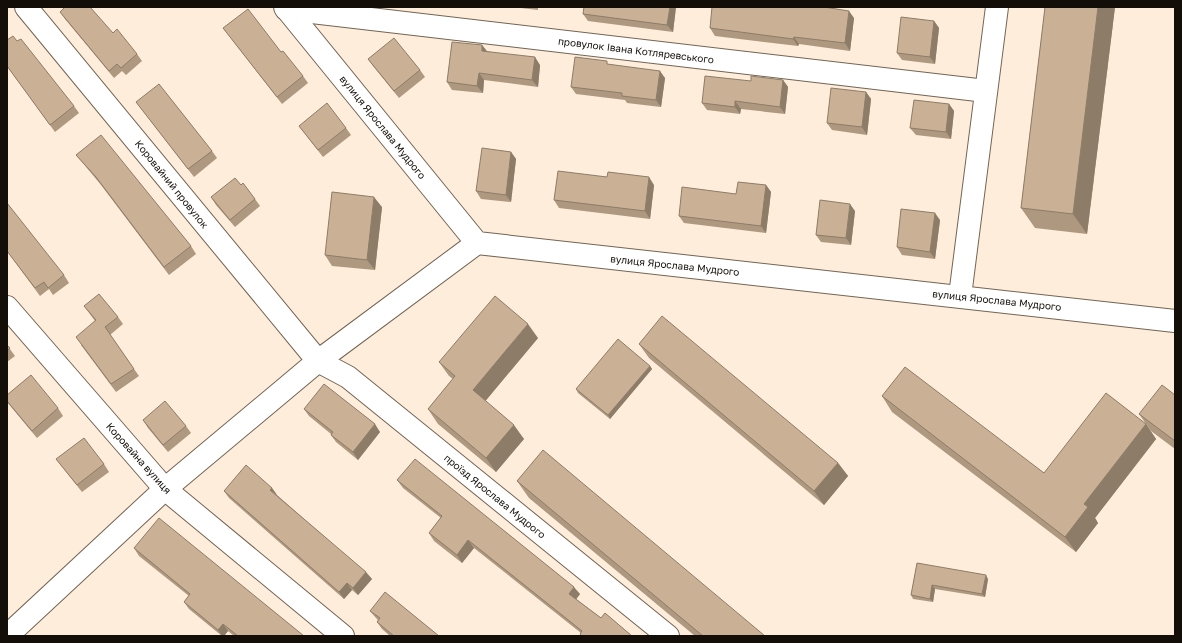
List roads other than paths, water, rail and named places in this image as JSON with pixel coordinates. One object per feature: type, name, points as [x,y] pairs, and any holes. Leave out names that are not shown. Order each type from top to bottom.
[{"type":"street","name":"Коровайний провулок","points":[[26,7],[318,361]]},
{"type":"street","points":[[960,296],[997,7]]},
{"type":"street","name":"провулок Івана Котляревського","points":[[285,8],[986,91]]},
{"type":"street","name":"вулиця Ярослава Мудрого","points":[[285,8],[477,243],[1175,320]]},
{"type":"street","points":[[7,636],[165,489],[318,361],[477,243]]},
{"type":"street","name":"Коровайна вулиця","points":[[7,307],[165,489],[343,636]]},
{"type":"street","name":"проїзд Ярослава Мудрого","points":[[318,361],[348,377],[668,636]]}]
